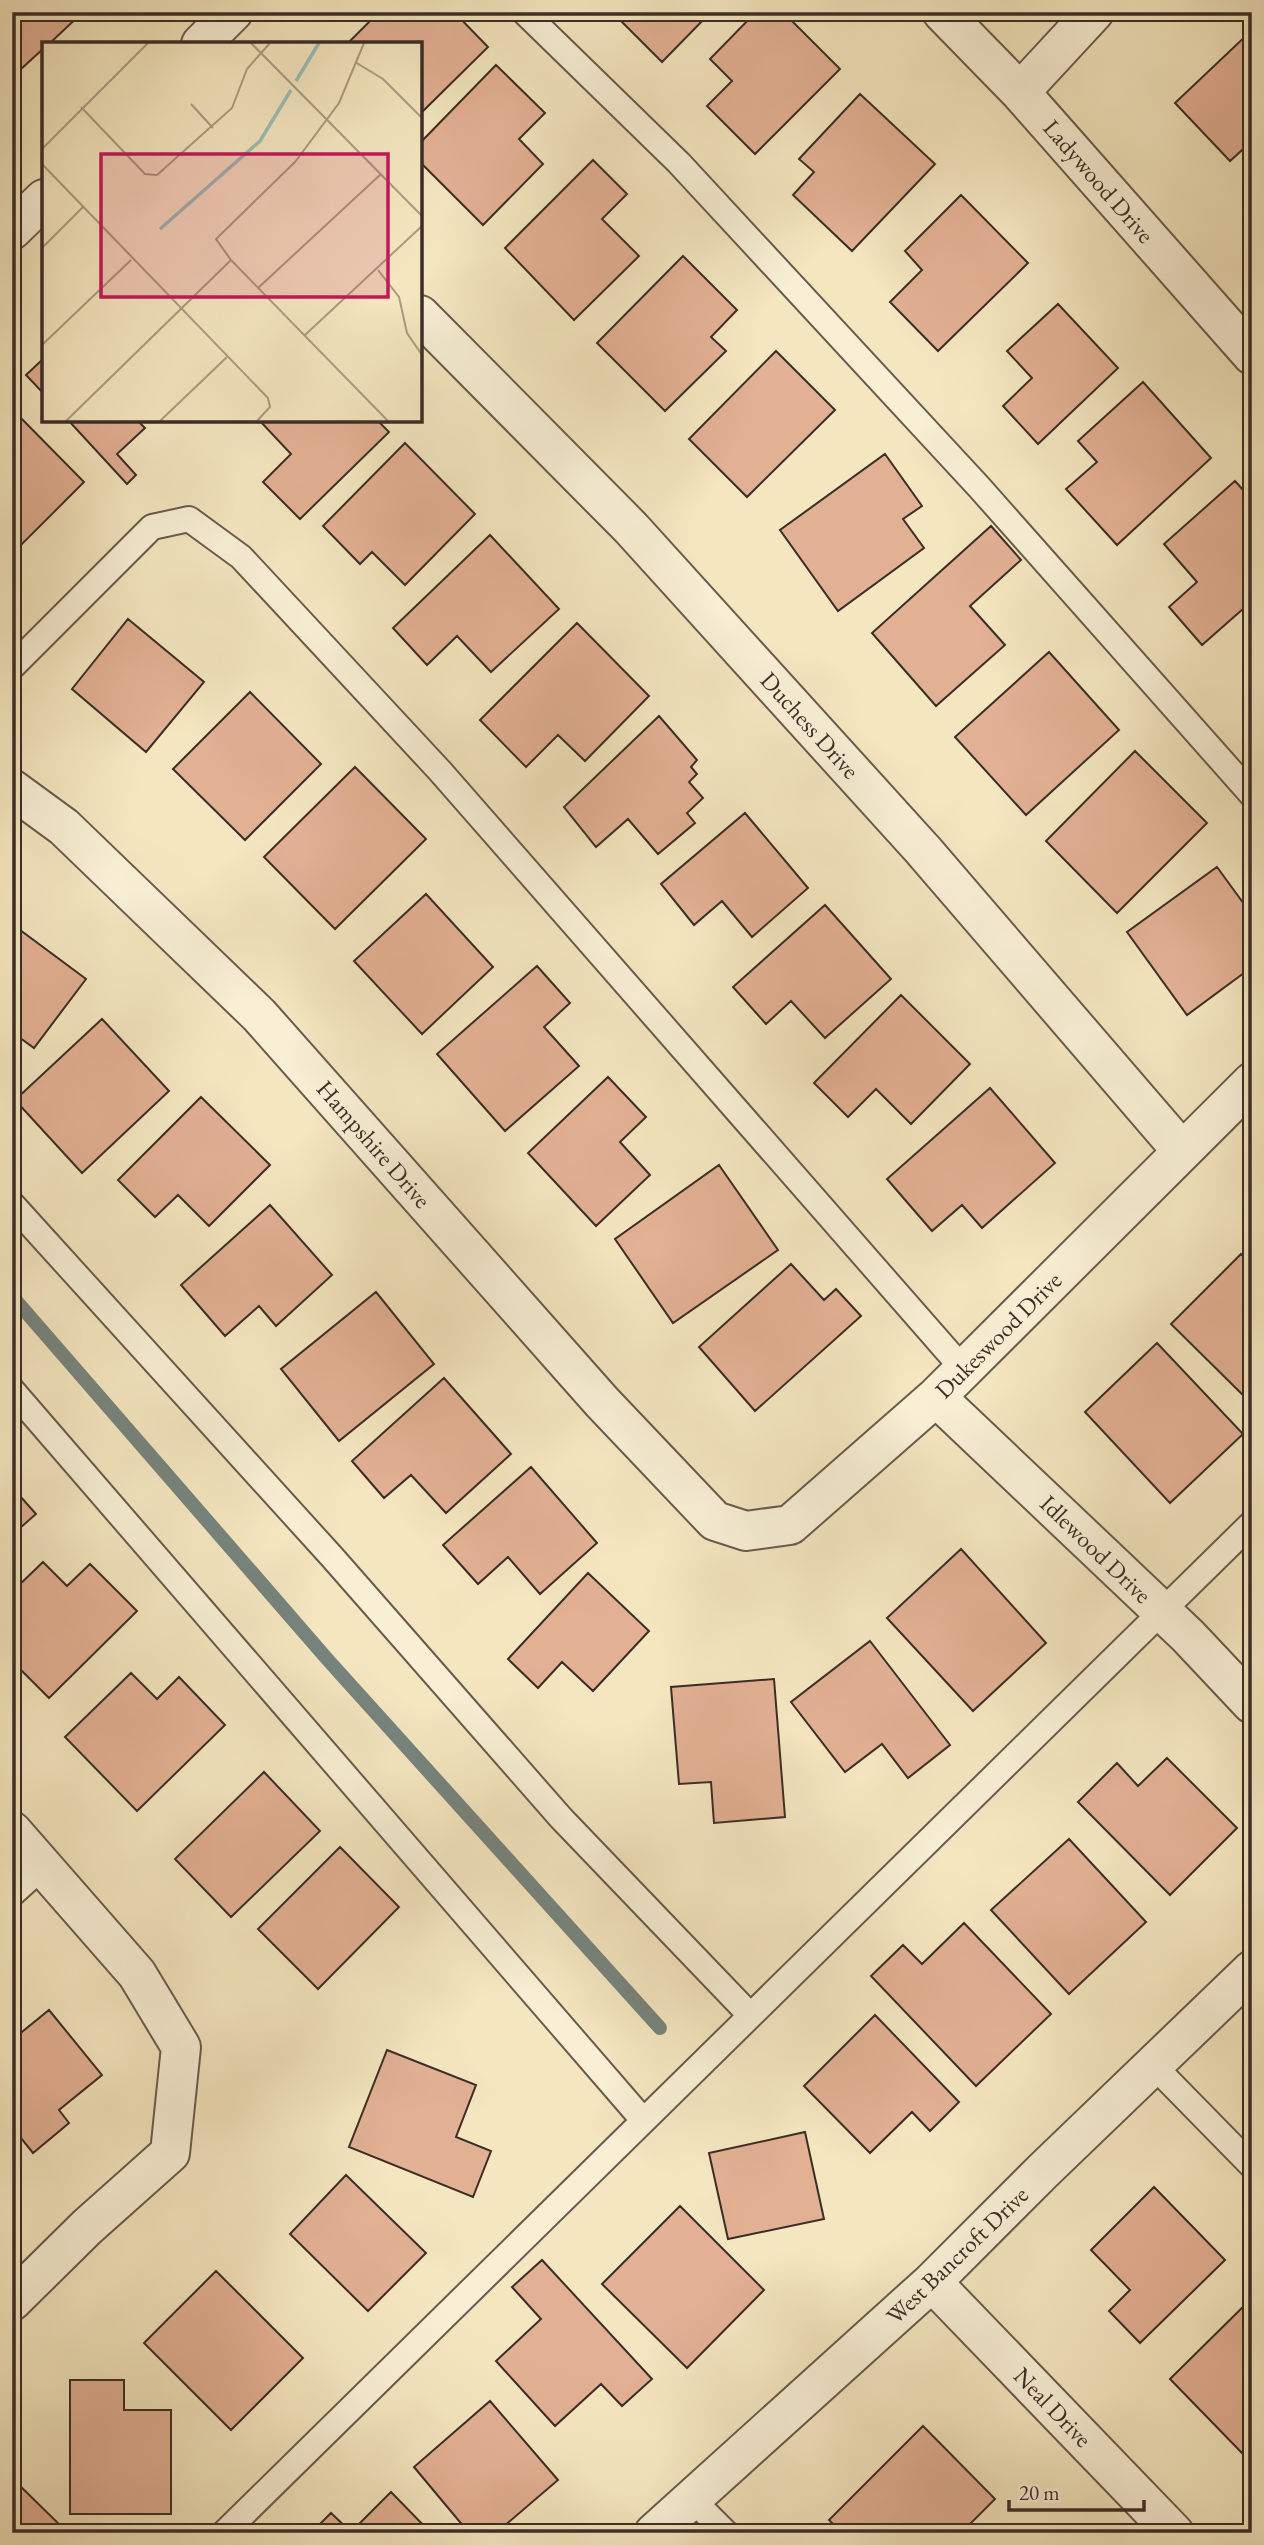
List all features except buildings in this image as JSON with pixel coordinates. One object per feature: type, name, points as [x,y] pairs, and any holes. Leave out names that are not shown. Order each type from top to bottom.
[{"type":"street","points":[[203,42],[233,12]]},
{"type":"street","name":"Ladywood Drive","points":[[942,12],[1020,92],[1252,355]]},
{"type":"street","points":[[1020,92],[1094,12]]},
{"type":"street","points":[[12,230],[42,201]]},
{"type":"street","name":"Duchess Drive","points":[[422,317],[640,538],[923,850],[1182,1151]]},
{"type":"street","name":"Hampshire Drive","points":[[12,789],[64,827],[259,1015],[602,1402],[715,1521]]},
{"type":"street","name":"Dukeswood Drive","points":[[715,1521],[746,1531],[790,1525],[936,1397],[1252,1082]]},
{"type":"street","name":"Idlewood Drive","points":[[936,1397],[1161,1611],[1252,1704]]},
{"type":"street","points":[[12,1831],[137,1974],[181,2048],[170,2153],[87,2227],[12,2301]]},
{"type":"street","name":"West Bancroft Drive","points":[[654,2533],[932,2282],[1252,1970]]},
{"type":"street","name":"Neal Drive","points":[[932,2282],[1174,2533]]},
{"type":"lane","points":[[524,12],[679,163],[979,487],[1252,794]]},
{"type":"lane","points":[[12,667],[152,527],[189,519],[241,556],[440,771],[964,1370]]},
{"type":"lane","points":[[12,1204],[333,1558],[561,1818],[750,2015]]},
{"type":"lane","points":[[12,1390],[643,2120]]},
{"type":"lane","points":[[224,2533],[1252,1523]]},
{"type":"lane","points":[[12,1894],[43,1866]]},
{"type":"lane","points":[[1153,2065],[1252,2166]]},
{"type":"lane","points":[[692,2499],[726,2533]]},
{"type":"waterway","points":[[12,1296],[328,1660],[660,2028]]}]
